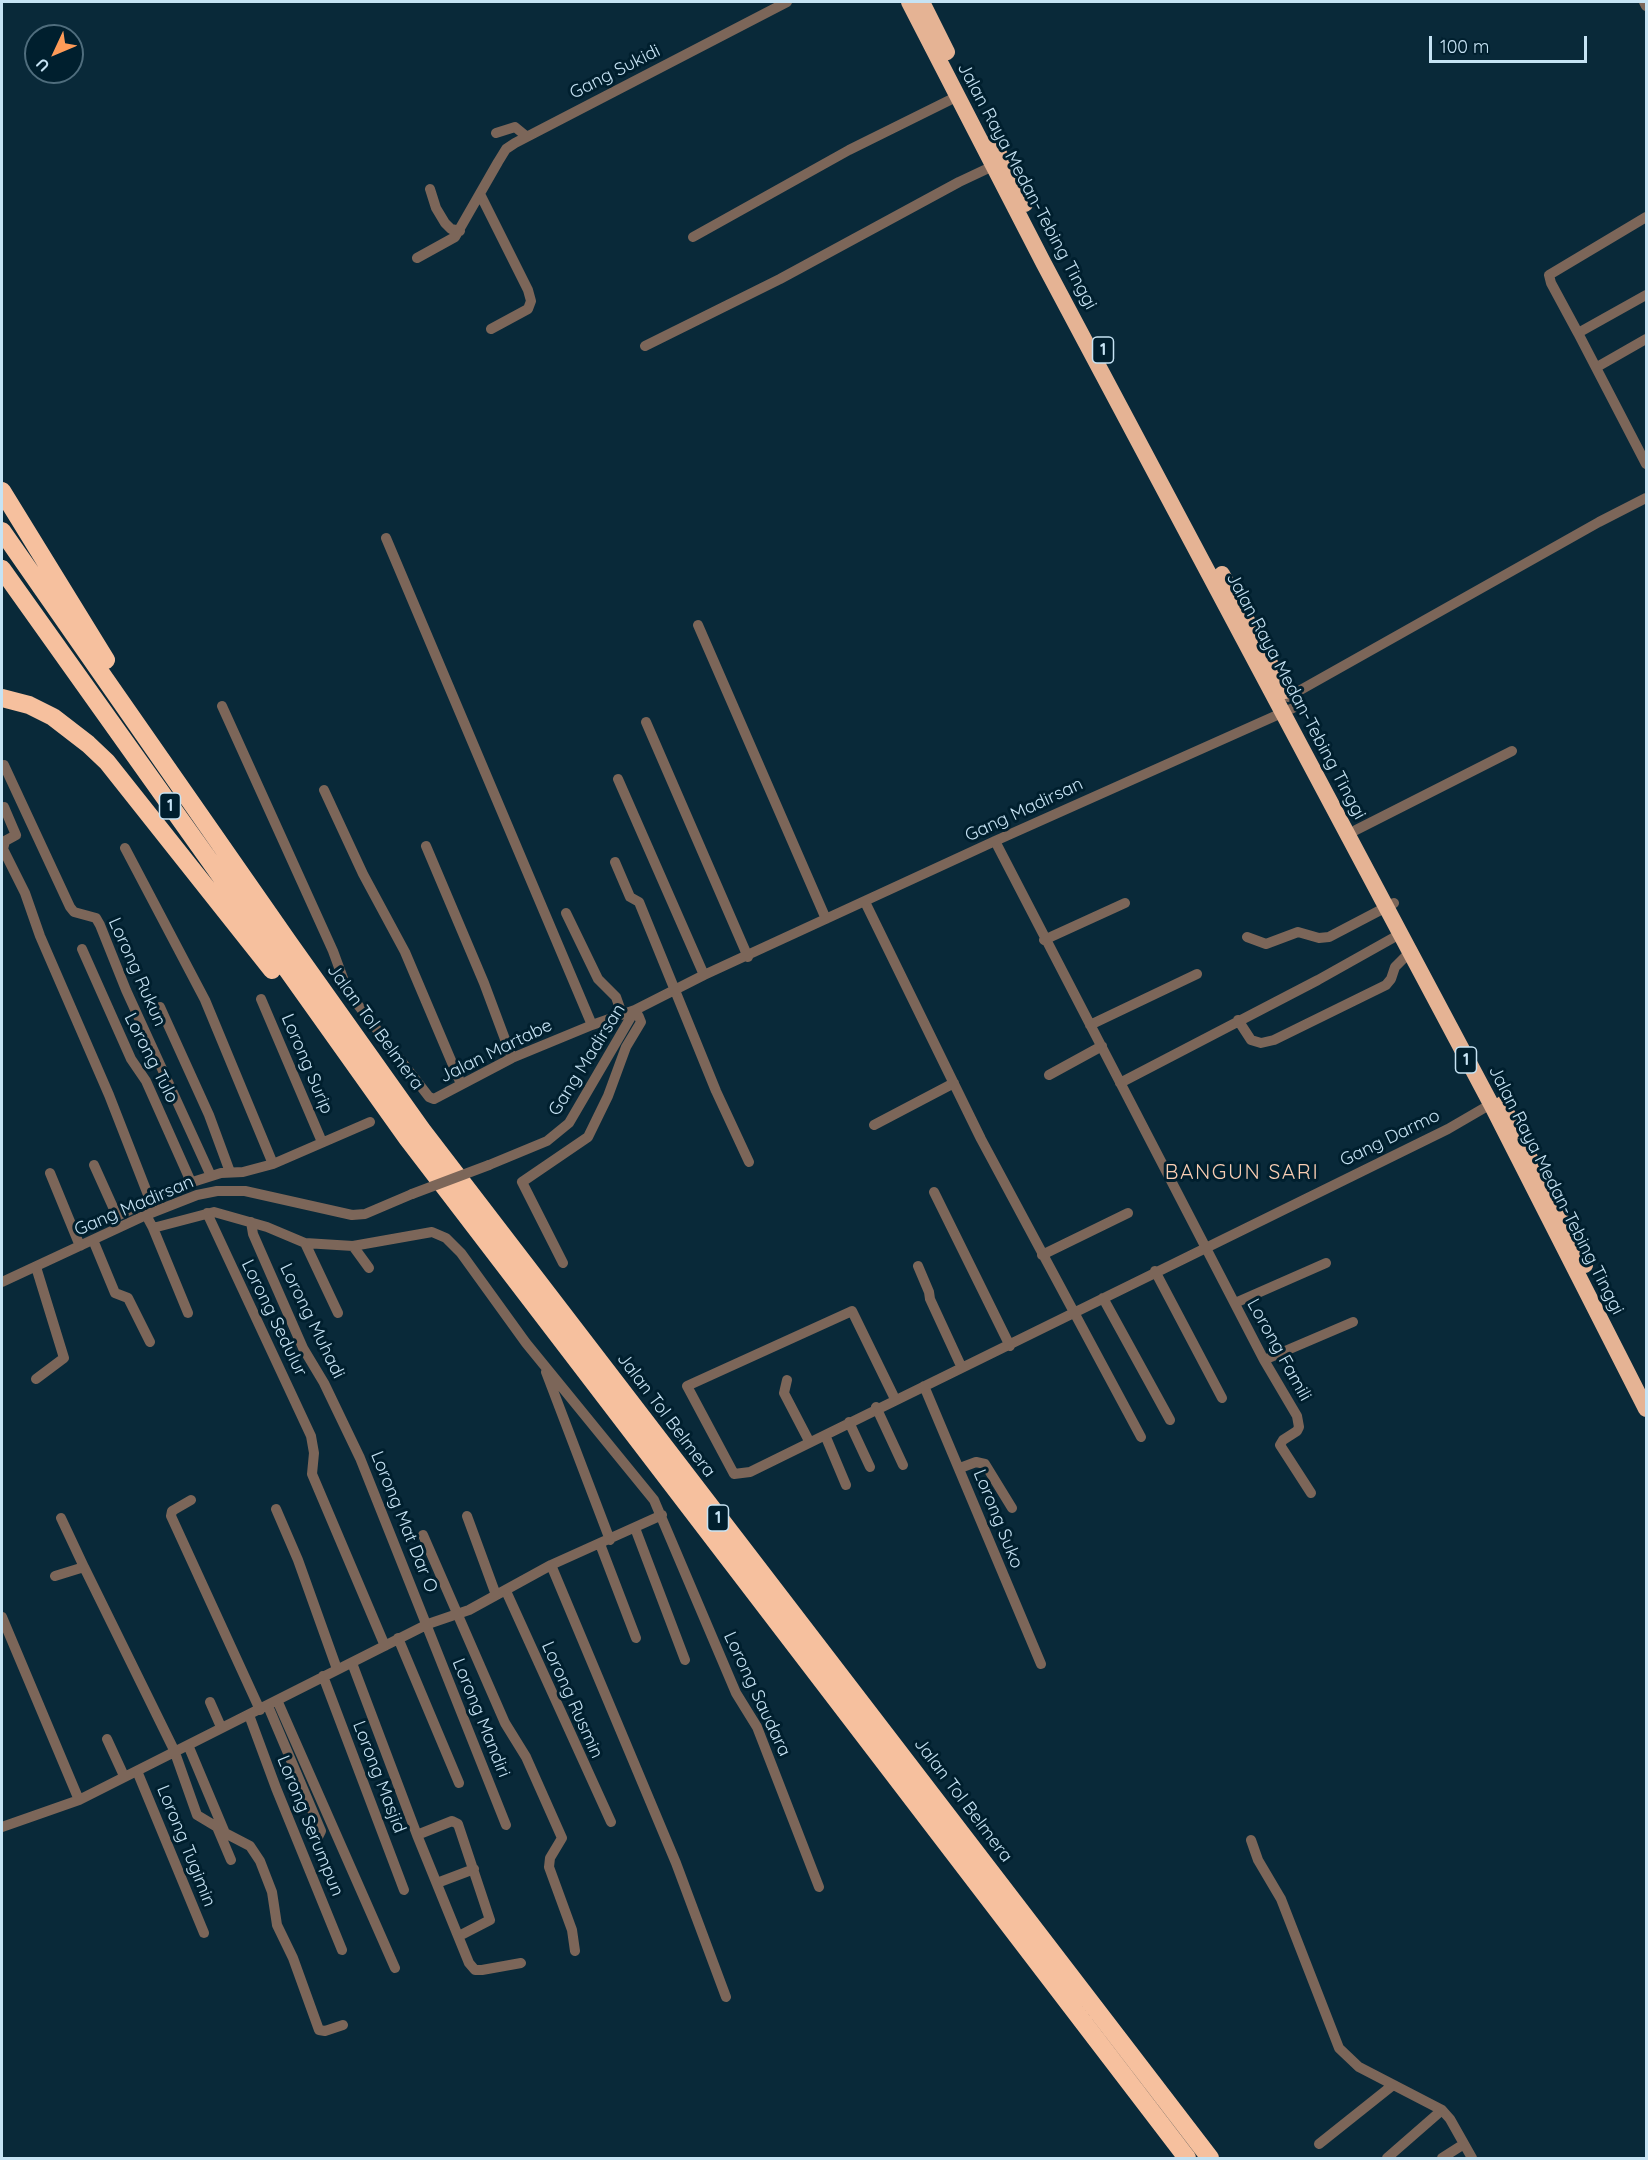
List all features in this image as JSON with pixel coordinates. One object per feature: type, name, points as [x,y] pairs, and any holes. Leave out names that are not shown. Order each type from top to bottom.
[{"type":"highway","name":"Jalan Raya Medan-Tebing Tinggi","points":[[909,2],[993,166],[1356,830],[1409,953],[1491,1104],[1647,1410]]},
{"type":"highway","name":"Jalan Raya Medan-Tebing Tinggi","points":[[922,2],[1390,905],[1524,1144],[1647,1387]]},
{"type":"highway","points":[[2,491],[104,656],[151,742]]},
{"type":"highway","name":"1","points":[[2,531],[151,742]]},
{"type":"highway","name":"1","points":[[2,569],[338,1043],[438,1180],[1187,2158]]},
{"type":"highway","points":[[2,698],[29,705],[53,717],[107,762],[290,992],[338,1043]]},
{"type":"highway","name":"Jalan Tol Belmera","points":[[151,742],[289,943],[436,1148],[1210,2158]]},
{"type":"street","name":"Gang Sukidi","points":[[460,231],[506,150],[526,136],[787,2]]},
{"type":"street","points":[[1644,2],[1647,6]]},
{"type":"street","points":[[693,237],[849,150],[957,96]]},
{"type":"street","points":[[495,133],[515,127],[526,136]]},
{"type":"street","points":[[645,346],[780,279],[993,166]]},
{"type":"street","points":[[417,258],[450,242],[460,231],[445,223],[436,208],[430,189]]},
{"type":"street","points":[[481,196],[528,290],[531,301],[528,309],[491,329]]},
{"type":"street","points":[[1647,218],[1549,275],[1551,283],[1647,465]]},
{"type":"street","points":[[1578,333],[1647,295]]},
{"type":"street","points":[[1597,367],[1647,339]]},
{"type":"street","name":"Gang Madirsan","points":[[2,1281],[146,1215],[197,1195],[217,1191],[245,1191],[352,1215],[365,1214],[547,1141],[570,1123],[634,1010],[704,975],[748,957],[1288,705],[1599,522],[1647,498]]},
{"type":"street","points":[[386,538],[592,1024]]},
{"type":"street","points":[[698,625],[826,919]]},
{"type":"street","name":"Jalan Martabe","points":[[222,706],[333,951],[348,992],[429,1097],[434,1099],[512,1058],[592,1024],[634,1010]]},
{"type":"street","points":[[646,722],[748,957]]},
{"type":"street","points":[[1356,830],[1512,751]]},
{"type":"street","name":"Lorong Rukun","points":[[4,765],[70,907],[74,912],[96,918],[100,925],[126,990],[211,1176]]},
{"type":"street","points":[[618,779],[704,975]]},
{"type":"street","points":[[324,790],[353,854],[405,952],[461,1084]]},
{"type":"street","points":[[4,807],[16,835],[4,841],[3,849],[25,893],[40,936],[110,1095],[150,1200]]},
{"type":"street","name":"Lorong Famili","points":[[995,841],[1044,940],[1298,1421],[1297,1431],[1283,1440],[1280,1445],[1311,1493]]},
{"type":"street","points":[[426,846],[486,989],[512,1058]]},
{"type":"street","points":[[125,848],[205,1000],[273,1164]]},
{"type":"street","points":[[615,862],[630,897],[639,902],[716,1091],[749,1162]]},
{"type":"street","points":[[865,902],[1042,1255],[1141,1437]]},
{"type":"street","points":[[1044,940],[1125,903]]},
{"type":"street","points":[[1248,937],[1266,944],[1298,932],[1318,938],[1329,937],[1390,905]]},
{"type":"street","points":[[566,913],[598,979],[616,997],[622,1014]]},
{"type":"street","points":[[1120,1083],[1318,980],[1400,934]]},
{"type":"street","name":"Lorong Tulo","points":[[82,949],[131,1059],[147,1081],[191,1182]]},
{"type":"street","points":[[1238,1020],[1251,1040],[1261,1043],[1274,1040],[1386,985],[1395,967],[1409,953]]},
{"type":"street","points":[[1090,1025],[1197,974]]},
{"type":"street","name":"Lorong Surip","points":[[261,999],[322,1142]]},
{"type":"street","points":[[160,1007],[209,1115],[230,1172]]},
{"type":"street","points":[[563,1263],[522,1182],[588,1137],[608,1096],[626,1047],[641,1022],[634,1010]]},
{"type":"street","points":[[1049,1075],[1102,1046]]},
{"type":"street","points":[[874,1125],[954,1083]]},
{"type":"street","name":"Gang Darmo","points":[[895,1399],[852,1311],[687,1386],[734,1474],[750,1472],[876,1407],[895,1399],[924,1386],[961,1366],[1010,1346],[1155,1271],[1448,1129],[1491,1104]]},
{"type":"street","points":[[117,1216],[191,1182],[230,1172],[243,1173],[273,1164],[370,1122]]},
{"type":"street","points":[[94,1165],[121,1227]]},
{"type":"street","points":[[50,1173],[80,1246]]},
{"type":"street","points":[[934,1192],[1010,1346]]},
{"type":"street","points":[[153,1228],[207,1213],[228,1215],[251,1222],[305,1243],[353,1246],[432,1232],[446,1238],[461,1253],[543,1364],[636,1638]]},
{"type":"street","name":"Lorong Sedulur","points":[[207,1213],[312,1436],[314,1453],[312,1474],[385,1646]]},
{"type":"street","points":[[1042,1255],[1128,1214]]},
{"type":"street","points":[[146,1215],[188,1314]]},
{"type":"street","name":"Lorong Muhadi","points":[[251,1222],[256,1240],[303,1348],[348,1432]]},
{"type":"street","points":[[93,1240],[115,1293],[128,1298],[150,1342]]},
{"type":"street","points":[[305,1243],[338,1313]]},
{"type":"street","points":[[353,1246],[369,1268]]},
{"type":"street","points":[[1234,1303],[1326,1263]]},
{"type":"street","points":[[918,1266],[930,1299],[961,1366]]},
{"type":"street","points":[[36,1267],[64,1358],[36,1378]]},
{"type":"street","points":[[1155,1271],[1222,1398]]},
{"type":"street","points":[[1103,1298],[1170,1419]]},
{"type":"street","points":[[1264,1360],[1353,1322]]},
{"type":"street","name":"Lorong Saudara","points":[[543,1364],[583,1410],[654,1500],[662,1515],[736,1693],[757,1727],[819,1887]]},
{"type":"street","points":[[787,1380],[783,1393],[809,1441]]},
{"type":"street","name":"Lorong Suko","points":[[924,1386],[1041,1664]]},
{"type":"street","points":[[876,1407],[903,1465]]},
{"type":"street","points":[[849,1422],[870,1467]]},
{"type":"street","name":"Lorong Mat Dar O","points":[[348,1432],[428,1624]]},
{"type":"street","points":[[825,1434],[846,1485]]},
{"type":"street","points":[[960,1468],[976,1462],[985,1464],[1012,1508]]},
{"type":"street","points":[[191,1500],[172,1511],[171,1516],[321,1831],[318,1837]]},
{"type":"street","points":[[276,1509],[298,1560],[337,1669]]},
{"type":"street","points":[[2,1827],[79,1800],[398,1638],[428,1624],[458,1614],[551,1565],[662,1515]]},
{"type":"street","name":"Lorong Rusmin","points":[[467,1516],[501,1593],[611,1822]]},
{"type":"street","points":[[61,1518],[174,1750],[196,1815],[217,1827],[231,1860]]},
{"type":"street","points":[[635,1528],[685,1660]]},
{"type":"street","points":[[423,1535],[505,1723],[526,1757],[562,1838],[549,1858],[549,1867],[572,1930],[575,1951]]},
{"type":"street","points":[[551,1565],[676,1863],[726,1997]]},
{"type":"street","points":[[55,1576],[84,1567]]},
{"type":"street","points":[[2,1617],[79,1800]]},
{"type":"street","name":"Lorong Mandiri","points":[[428,1624],[444,1673],[506,1825]]},
{"type":"street","points":[[398,1638],[459,1784]]},
{"type":"street","points":[[352,1663],[417,1835],[475,1970],[521,1963]]},
{"type":"street","name":"Lorong Masjid","points":[[322,1676],[404,1890]]},
{"type":"street","points":[[210,1702],[221,1727]]},
{"type":"street","points":[[263,1708],[395,1968]]},
{"type":"street","name":"Lorong Serumpun","points":[[263,1708],[276,1788],[342,1950]]},
{"type":"street","points":[[107,1739],[124,1776]]},
{"type":"street","points":[[188,1745],[225,1833],[250,1846],[260,1861],[272,1892],[277,1925],[293,1958],[319,2030],[325,2031],[343,2025]]},
{"type":"street","name":"Lorong Tugimin","points":[[137,1772],[204,1933]]},
{"type":"street","points":[[417,1835],[455,1821],[474,1869],[490,1920],[459,1936]]},
{"type":"street","points":[[1251,1840],[1258,1860],[1286,1909],[1339,2048],[1359,2067],[1442,2110],[1450,2119],[1472,2158]]},
{"type":"street","points":[[437,1883],[474,1869]]},
{"type":"street","points":[[1319,2144],[1393,2085]]},
{"type":"street","points":[[1387,2158],[1442,2110]]},
{"type":"street","points":[[1442,2158],[1464,2144]]},
{"type":"district","name":"BANGUN SARI","points":[[1242,1173]]}]
